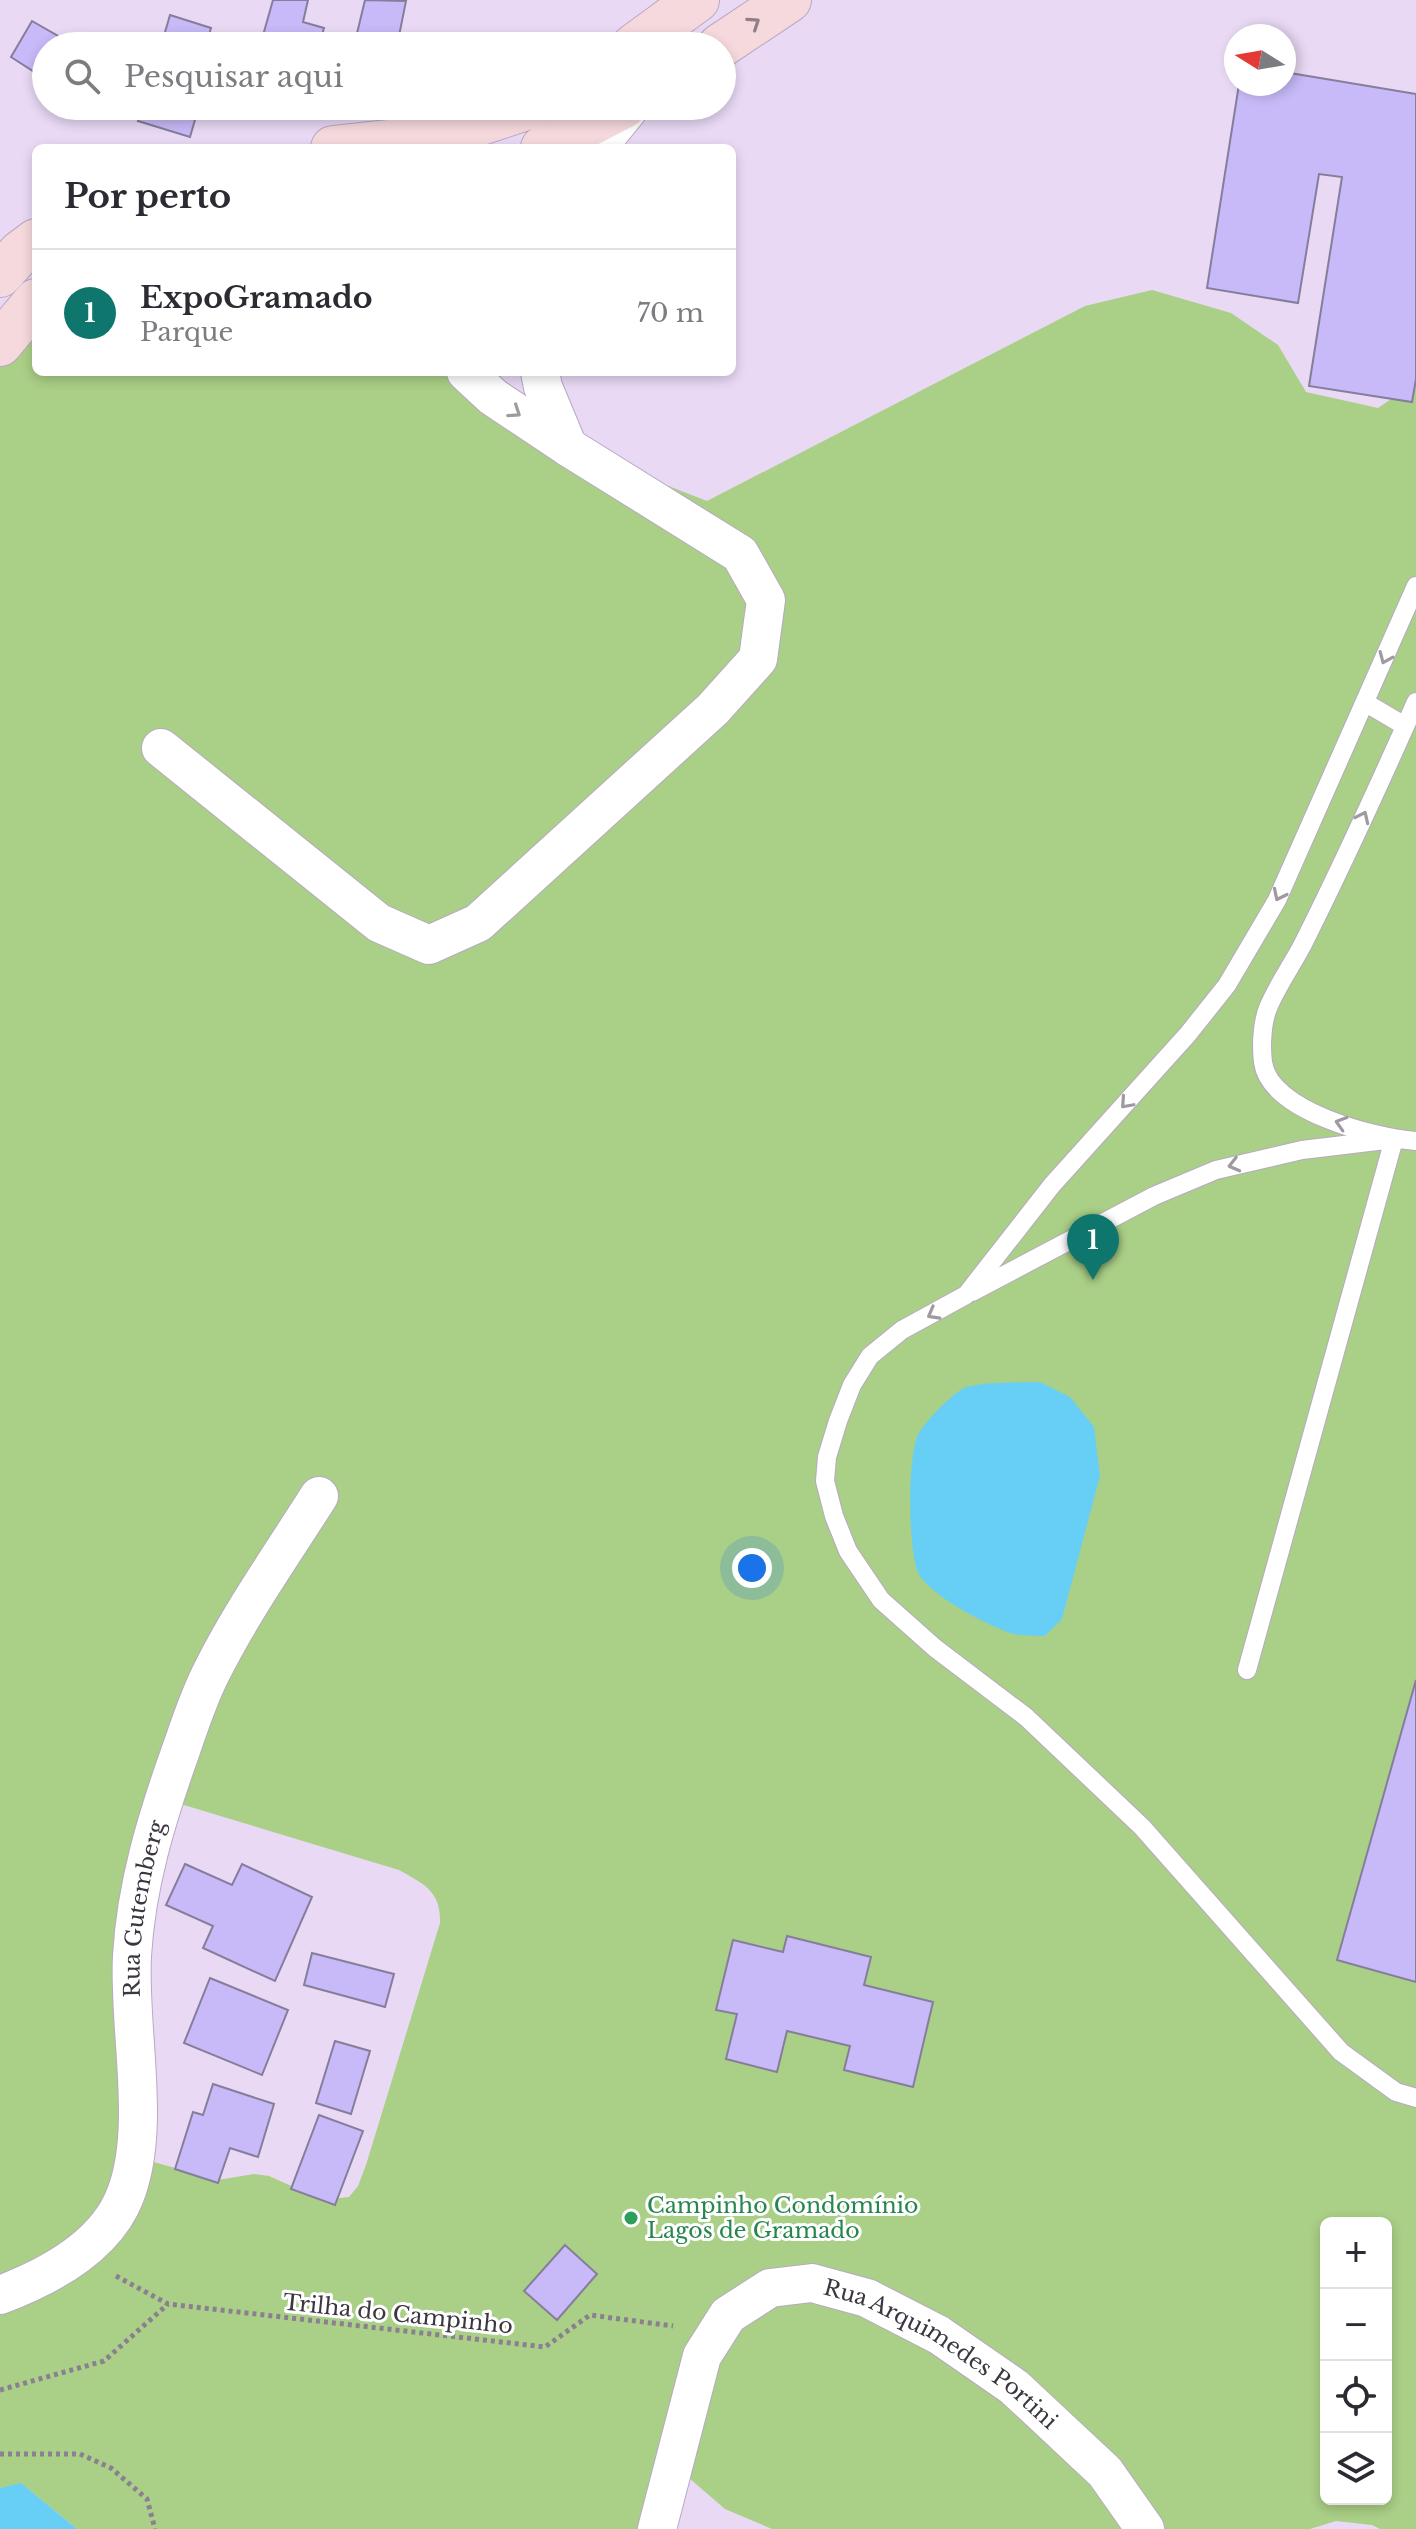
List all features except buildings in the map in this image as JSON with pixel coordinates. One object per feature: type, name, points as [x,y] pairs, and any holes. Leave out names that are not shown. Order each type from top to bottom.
[{"type":"main road","points":[[653,32],[697,0]]},
{"type":"main road","points":[[736,35],[789,0]]},
{"type":"main road","points":[[369,144],[442,136],[490,120]]},
{"type":"main road","points":[[551,144],[597,120]]},
{"type":"main road","points":[[0,275],[32,244]]},
{"type":"main road","points":[[0,344],[32,306]]},
{"type":"street","points":[[600,144],[620,120]]},
{"type":"street","points":[[161,748],[379,923],[429,945],[478,923],[713,709],[758,659],[766,600],[740,554],[568,447],[493,397],[470,376]]},
{"type":"street","points":[[541,376],[568,447]]},
{"type":"street","name":"Rua Gutemberg","points":[[0,2295],[31,2283],[77,2254],[106,2229],[125,2197],[136,2157],[132,1955],[148,1850],[211,1672],[319,1496]]},
{"type":"street","name":"Rua Arquimedes Portini","points":[[657,2529],[702,2356],[728,2315],[770,2288],[812,2283],[867,2298],[939,2335],[1014,2387],[1105,2472],[1145,2529]]},
{"type":"lane","points":[[966,1295],[1052,1185],[1188,1034],[1227,985],[1277,900],[1416,586]]},
{"type":"lane","points":[[1416,702],[1303,944],[1267,1010],[1263,1036],[1263,1065],[1281,1094],[1317,1116],[1394,1139],[1416,1141]]},
{"type":"lane","points":[[1366,703],[1405,726]]},
{"type":"lane","points":[[1394,1139],[1302,1150],[1216,1170],[1154,1196],[902,1330],[870,1356],[852,1385],[827,1457],[825,1481],[848,1551],[881,1600],[935,1648],[1026,1717],[1142,1827],[1341,2052],[1396,2092],[1416,2098]]},
{"type":"lane","points":[[1247,1670],[1394,1139]]},
{"type":"path","name":"Trilha do Campinho","points":[[77,2254],[168,2304],[545,2347],[590,2315],[718,2332]]},
{"type":"path","points":[[0,2390],[104,2361],[168,2304]]},
{"type":"path","points":[[0,2454],[80,2454],[111,2468],[147,2499],[155,2529]]},
{"type":"green space","points":[[1152,290],[1231,313],[1278,345],[1306,392],[1378,408],[1416,382],[1416,2529],[1380,2529],[1372,2525],[1336,2521],[1310,2529],[772,2529],[725,2509],[674,2465],[657,2529],[77,2529],[22,2484],[0,2488],[0,344],[32,306],[32,376],[471,376],[568,447],[707,501],[1085,306]],"holes":[[[164,1799],[399,1870],[423,1884],[438,1903],[440,1923],[366,2165],[358,2186],[349,2197],[323,2200],[269,2176],[254,2174],[218,2180],[136,2157]]]},
{"type":"water","points":[[1040,1382],[1070,1397],[1094,1427],[1100,1476],[1062,1619],[1045,1636],[1014,1634],[990,1625],[946,1600],[924,1581],[915,1561],[910,1502],[912,1460],[919,1433],[948,1400],[962,1389],[975,1385]]},
{"type":"water","points":[[21,2483],[77,2529],[0,2529],[0,2488]]},
{"type":"place","name":"ExpoGramado","points":[[1093,1280]]},
{"type":"place","name":"Campinho Condomínio Lagos de Gramado","points":[[631,2218]]}]
